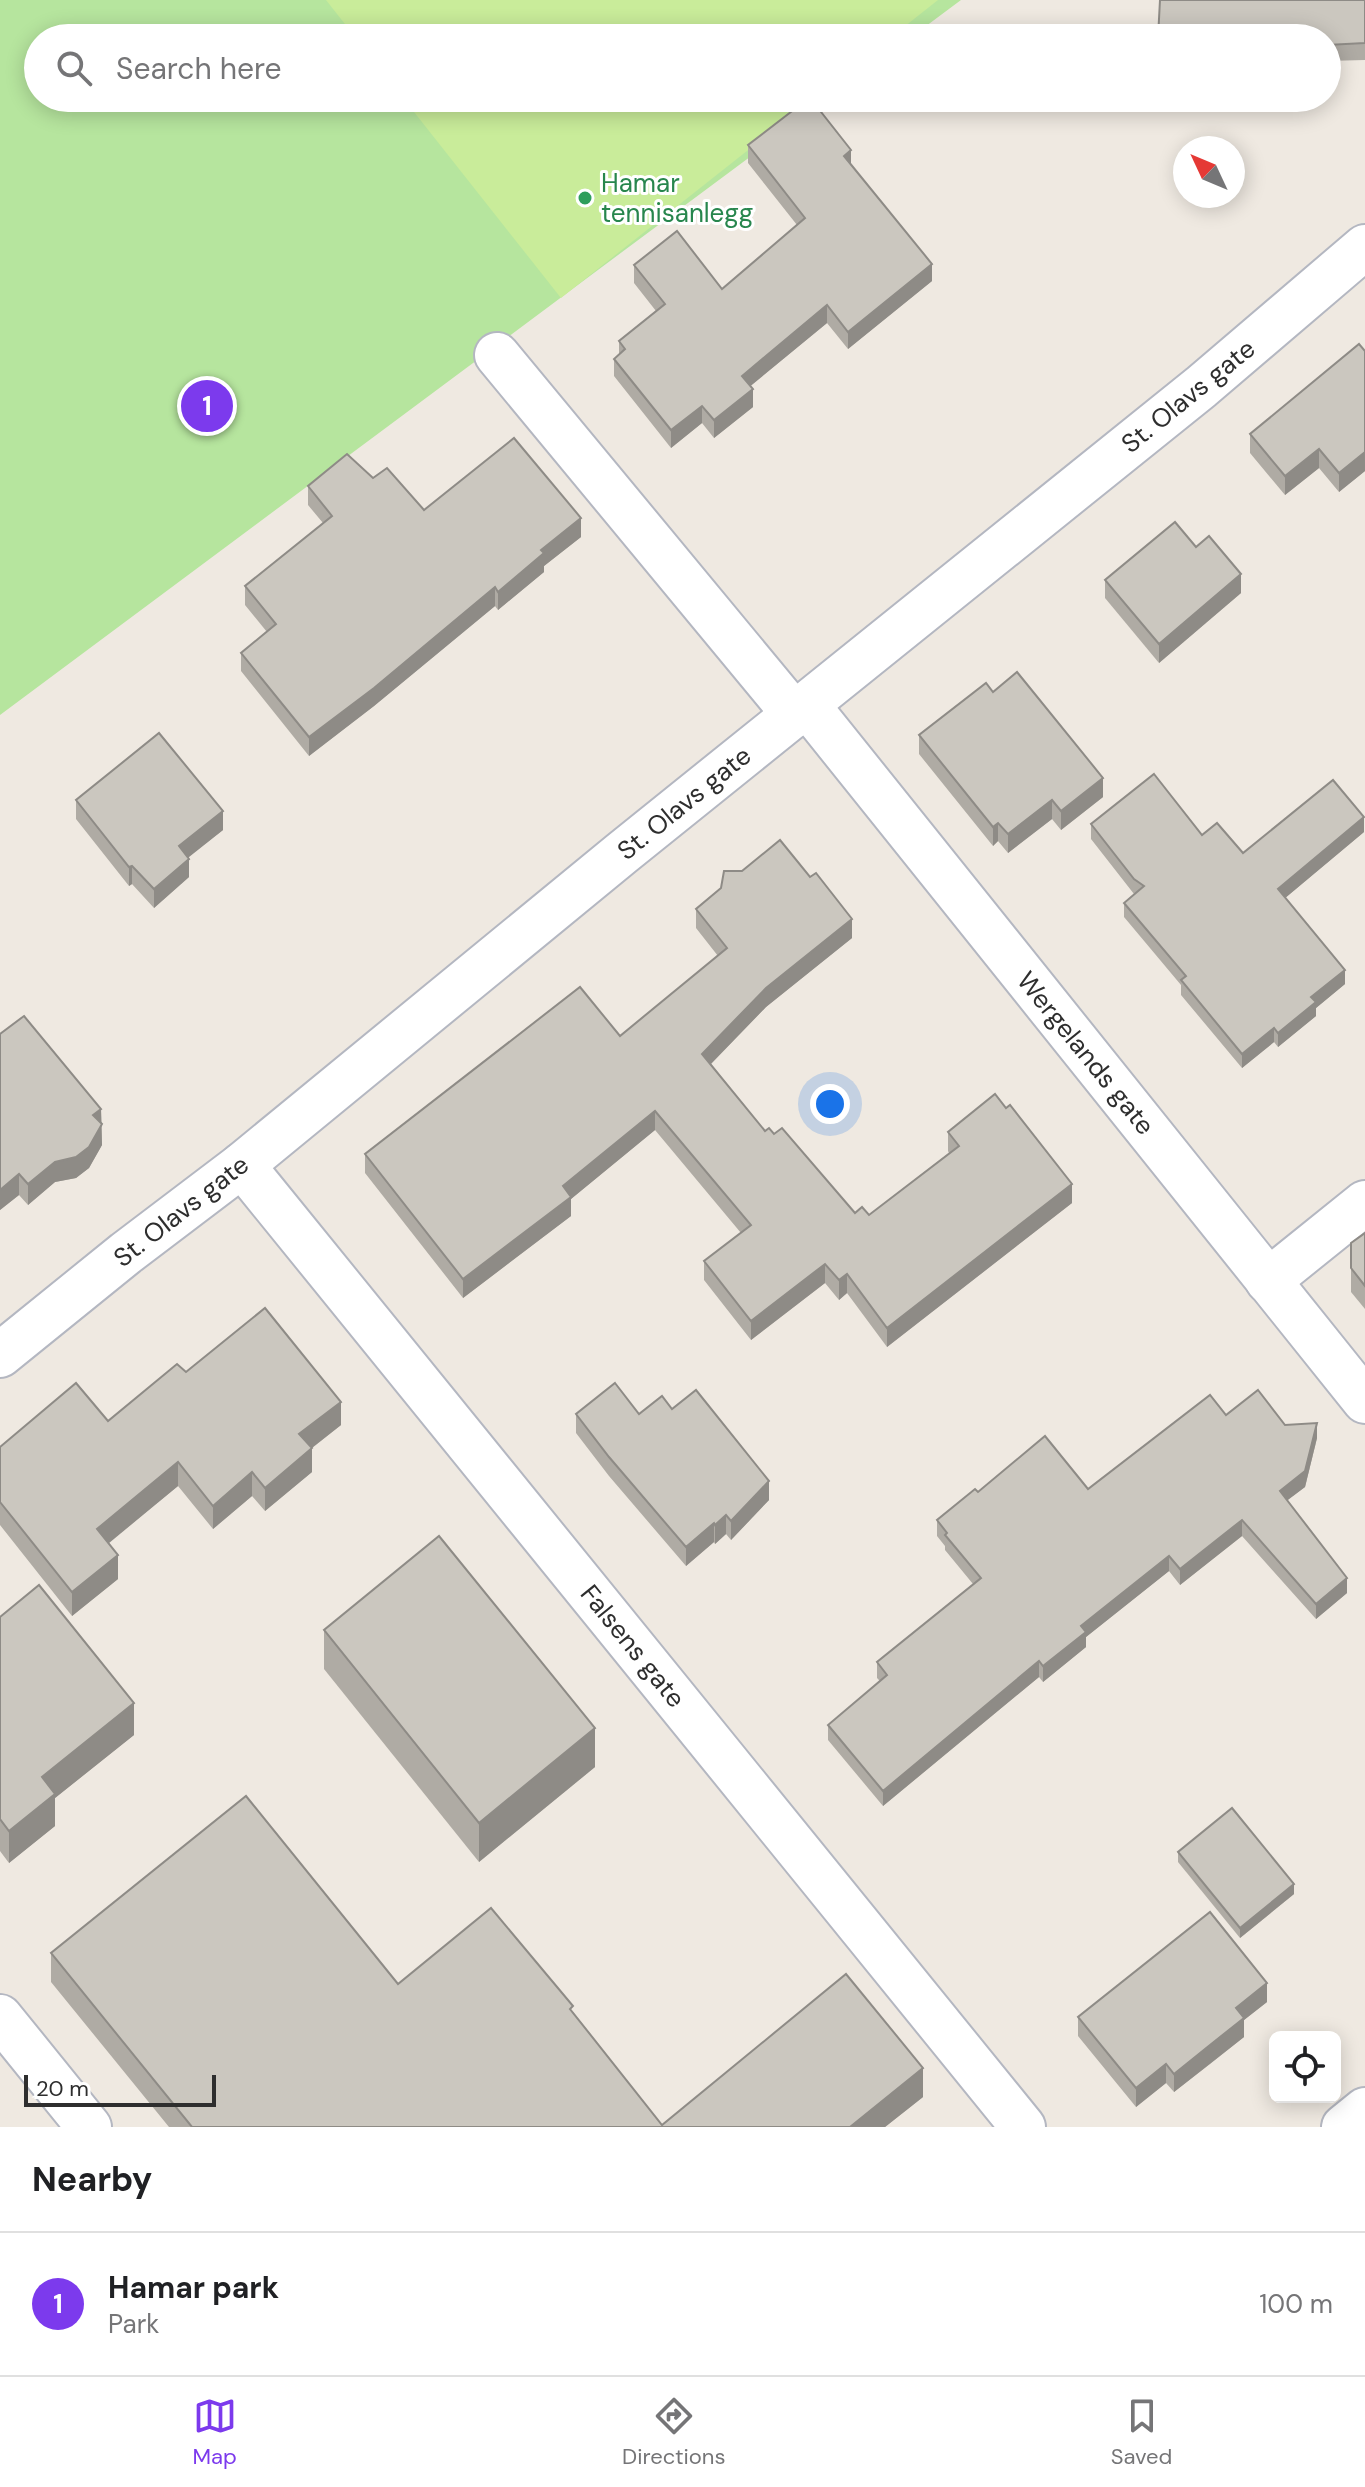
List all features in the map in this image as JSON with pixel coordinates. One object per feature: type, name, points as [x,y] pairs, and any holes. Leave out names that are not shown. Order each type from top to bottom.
[{"type":"street","name":"St. Olavs gate","points":[[0,1355],[126,1253],[242,1165],[1201,387],[1365,247]]},
{"type":"street","name":"Wergelands gate","points":[[497,355],[801,710],[1365,1401]]},
{"type":"street","name":"Falsens gate","points":[[242,1165],[1023,2127]]},
{"type":"street","points":[[1268,1281],[1365,1203]]},
{"type":"street","points":[[0,2017],[89,2127]]},
{"type":"street","points":[[1344,2127],[1365,2110]]},
{"type":"green space","points":[[0,0],[961,0],[929,24],[24,24],[24,112],[810,112],[0,715]]},
{"type":"green space","points":[[326,0],[938,0],[908,24],[345,24]]},
{"type":"green space","name":"Hamar tennisanlegg","points":[[414,112],[796,112],[561,298]]},
{"type":"building","points":[[1160,0],[1365,0],[1365,43],[1341,44],[1341,24],[1159,24]]},
{"type":"building","points":[[791,112],[821,112],[851,150],[844,156],[932,264],[848,332],[827,305],[742,376],[753,389],[714,420],[702,406],[671,430],[614,359],[625,349],[619,341],[665,304],[634,265],[677,231],[722,289],[805,218],[748,145]]},
{"type":"building","points":[[1359,344],[1365,351],[1365,452],[1339,473],[1319,449],[1285,476],[1250,434]]},
{"type":"building","points":[[514,438],[581,518],[541,550],[544,553],[498,592],[495,587],[374,688],[309,737],[241,653],[276,624],[245,586],[332,516],[308,486],[347,454],[373,478],[387,468],[424,510]]},
{"type":"building","points":[[1175,522],[1196,547],[1209,536],[1241,574],[1159,644],[1105,580]]},
{"type":"building","points":[[1017,672],[1103,778],[1061,811],[1052,800],[1008,834],[998,823],[993,827],[919,735],[986,683],[993,692]]},
{"type":"building","points":[[159,733],[223,811],[179,846],[189,859],[154,889],[132,866],[129,867],[76,800]]},
{"type":"building","points":[[1154,774],[1202,835],[1217,823],[1243,853],[1333,780],[1364,817],[1278,889],[1345,970],[1311,997],[1316,1002],[1278,1033],[1274,1028],[1242,1054],[1181,980],[1186,976],[1124,903],[1144,886],[1134,879],[1091,824]]},
{"type":"building","points":[[780,840],[810,877],[816,873],[852,919],[766,988],[702,1054],[765,1131],[769,1128],[774,1134],[782,1128],[855,1213],[862,1207],[869,1215],[959,1146],[948,1132],[995,1094],[1006,1108],[1010,1105],[1072,1184],[887,1328],[847,1274],[839,1280],[825,1264],[751,1321],[704,1261],[751,1225],[655,1111],[563,1186],[571,1197],[463,1279],[365,1154],[580,987],[620,1036],[727,948],[696,909],[721,888],[724,871],[742,871]]},
{"type":"building","points":[[24,1016],[101,1109],[93,1115],[102,1124],[89,1147],[76,1157],[55,1162],[28,1184],[19,1174],[0,1190],[0,1034]]},
{"type":"building","points":[[1365,1233],[1365,1286],[1351,1268],[1351,1243]]},
{"type":"building","points":[[265,1308],[341,1402],[299,1434],[312,1448],[265,1488],[252,1472],[213,1506],[178,1462],[97,1529],[118,1555],[72,1592],[0,1502],[0,1447],[76,1383],[108,1421],[177,1364],[186,1372]]},
{"type":"building","points":[[615,1383],[639,1414],[662,1396],[672,1409],[696,1390],[769,1481],[731,1521],[726,1515],[686,1547],[576,1414]]},
{"type":"building","points":[[1258,1390],[1285,1425],[1317,1423],[1305,1471],[1280,1491],[1347,1578],[1316,1604],[1242,1520],[1180,1569],[1169,1556],[1081,1626],[1086,1632],[1043,1666],[1039,1661],[883,1791],[828,1725],[887,1675],[877,1662],[981,1578],[945,1535],[947,1533],[937,1520],[975,1489],[978,1492],[1045,1436],[1088,1489],[1210,1395],[1226,1415]]},
{"type":"building","points":[[439,1536],[595,1728],[479,1823],[324,1630]]},
{"type":"building","points":[[39,1585],[134,1703],[42,1777],[55,1794],[9,1831],[0,1819],[0,1617]]},
{"type":"building","points":[[246,1796],[398,1984],[491,1908],[573,2006],[570,2009],[662,2125],[846,1974],[923,2068],[850,2127],[192,2127],[51,1953]]},
{"type":"building","points":[[1232,1808],[1294,1884],[1240,1928],[1178,1852]]},
{"type":"building","points":[[1210,1912],[1267,1983],[1236,2008],[1244,2018],[1174,2074],[1166,2064],[1136,2088],[1078,2017]]},
{"type":"place","name":"Hamar tennisanlegg","points":[[585,198]]},
{"type":"place","name":"Hamar park","points":[[207,406]]}]
